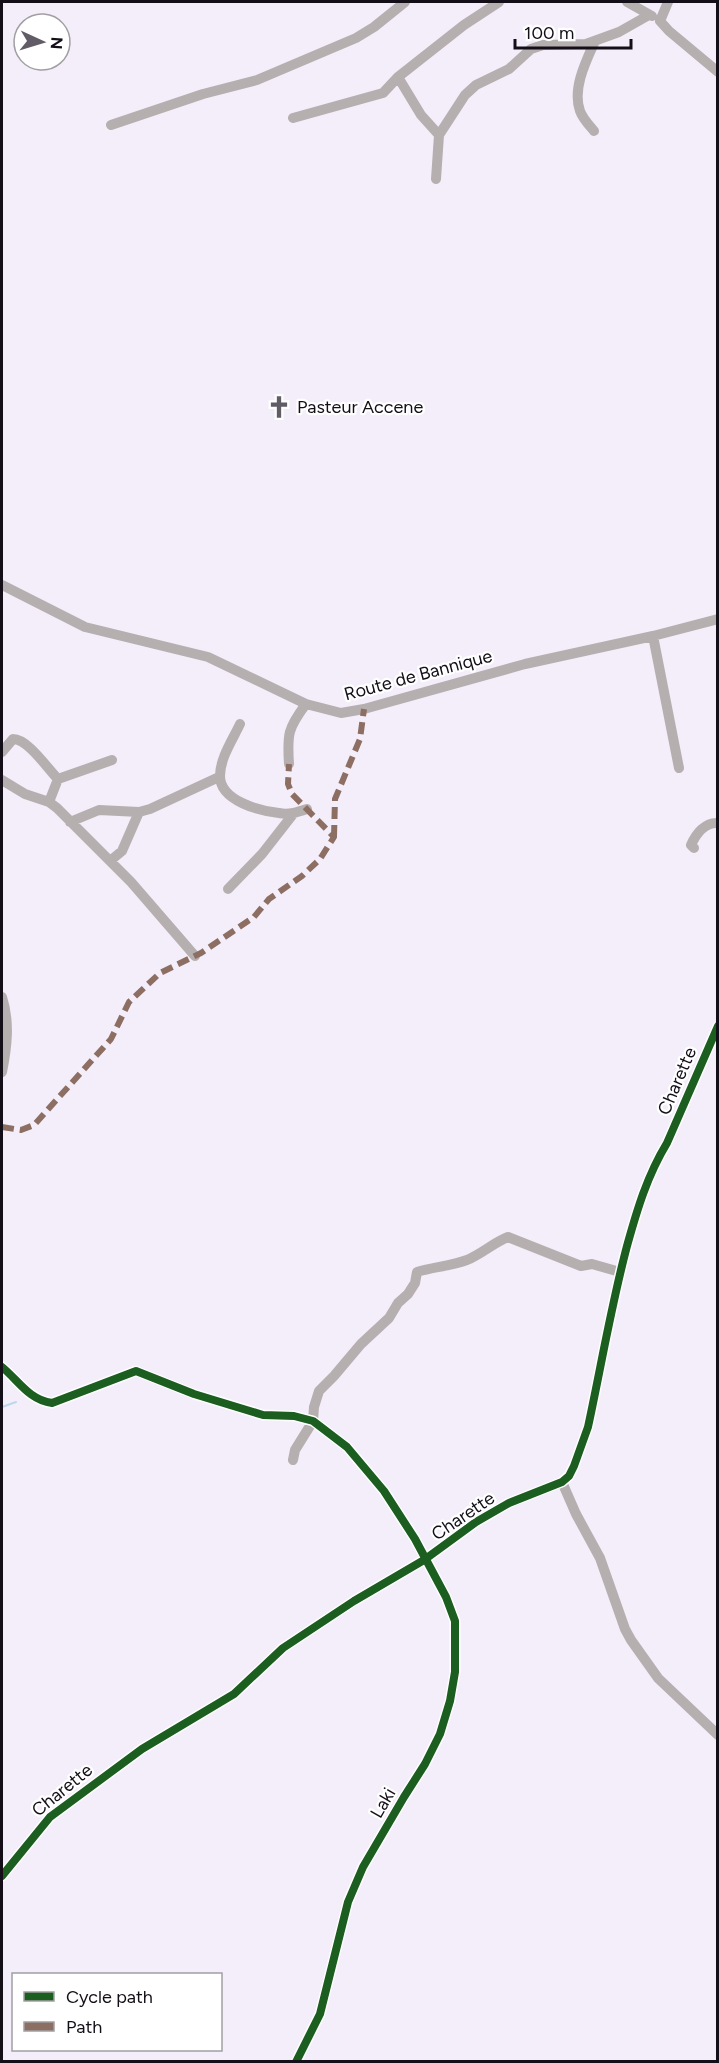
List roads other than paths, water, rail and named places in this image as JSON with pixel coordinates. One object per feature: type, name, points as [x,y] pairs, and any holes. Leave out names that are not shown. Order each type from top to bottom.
[{"type":"street","points":[[111,125],[203,94],[257,80],[356,38],[405,2]]},
{"type":"street","points":[[293,118],[383,93],[399,77],[464,25],[499,2]]},
{"type":"street","points":[[627,2],[660,21],[717,72]]},
{"type":"street","points":[[660,21],[668,2]]},
{"type":"street","points":[[436,179],[439,135],[451,115],[476,85],[509,69],[531,49],[543,45],[586,44],[619,32],[649,15]]},
{"type":"street","points":[[594,131],[581,113],[579,92],[583,70],[595,41]]},
{"type":"street","points":[[399,77],[421,115],[439,135]]},
{"type":"street","name":"Route de Bannique","points":[[2,585],[85,627],[208,657],[306,704],[341,713],[525,664],[653,636],[717,618]]},
{"type":"street","points":[[653,636],[679,768]]},
{"type":"street","points":[[289,761],[288,735],[291,723],[306,704]]},
{"type":"street","points":[[240,724],[222,762],[219,777],[222,787],[231,797],[243,804],[280,814],[307,809]]},
{"type":"street","points":[[2,752],[9,742],[17,739],[25,743],[58,779]]},
{"type":"street","points":[[49,802],[58,779],[112,760]]},
{"type":"street","points":[[70,822],[99,810],[139,812],[150,809],[219,777]]},
{"type":"street","points":[[2,780],[25,794],[49,802],[130,882],[195,956]]},
{"type":"street","points":[[110,861],[122,851],[139,812]]},
{"type":"street","points":[[228,889],[262,854],[294,813]]},
{"type":"street","points":[[694,848],[693,841],[703,828],[708,824],[717,823]]},
{"type":"street","points":[[2,997],[8,1024],[2,1072]]},
{"type":"street","name":"Charette","points":[[2,1876],[50,1817],[142,1749],[234,1694],[283,1648],[354,1601],[424,1560],[476,1522],[509,1503],[562,1482],[569,1476],[585,1438],[620,1272],[643,1192],[656,1161],[667,1143],[717,1026]]},
{"type":"street","points":[[293,1460],[295,1450],[313,1421],[319,1391],[361,1344],[389,1318],[415,1283],[417,1272],[466,1260],[488,1250],[498,1240],[508,1237],[581,1266],[592,1264],[620,1272]]},
{"type":"street","points":[[2,1367],[19,1385],[41,1402],[52,1403],[136,1371],[194,1394],[263,1415],[294,1416],[313,1421]]},
{"type":"street","name":"Laki","points":[[296,2061],[320,2014],[348,1902],[363,1867],[425,1764],[440,1734],[450,1701],[455,1672],[455,1621],[446,1597],[424,1560],[415,1539],[384,1491],[347,1447],[313,1421]]},
{"type":"street","points":[[562,1482],[600,1558],[631,1640],[658,1678],[717,1734]]},
{"type":"waterway","points":[[2,1407],[16,1402]]},
{"type":"place","name":"Pasteur Accene","points":[[279,407]]}]
